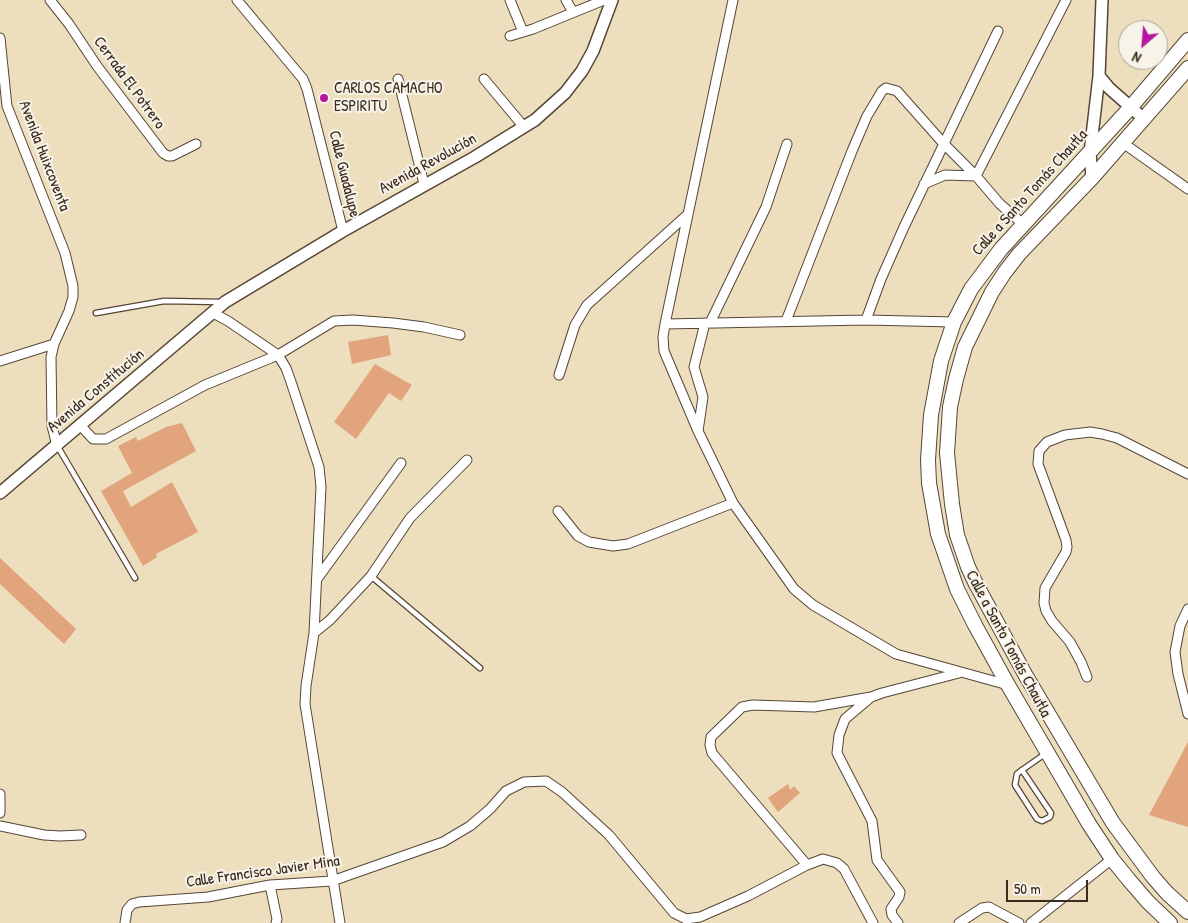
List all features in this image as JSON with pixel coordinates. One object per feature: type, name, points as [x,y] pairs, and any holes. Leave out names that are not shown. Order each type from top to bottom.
[{"type":"main road","name":"Calle a Santo Tomás Chautla","points":[[1170,923],[1148,902],[1112,859],[1008,686],[957,589],[945,559],[933,510],[928,460],[930,415],[941,361],[954,322],[962,306],[980,277],[1001,249],[1090,153],[1188,40]]},
{"type":"main road","name":"Calle a Santo Tomás Chautla","points":[[1187,73],[1092,178],[1019,254],[1005,272],[984,306],[965,347],[950,407],[948,454],[952,504],[957,535],[968,567],[1026,676],[1124,840],[1168,893],[1188,912]]},
{"type":"street","name":"Cerrada El Potrero","points":[[50,0],[162,153],[172,156],[196,144]]},
{"type":"street","name":"Calle Guadalupe","points":[[238,0],[303,79],[343,231]]},
{"type":"street","points":[[510,0],[523,32]]},
{"type":"street","points":[[566,0],[573,12]]},
{"type":"street","points":[[510,36],[604,0]]},
{"type":"street","name":"Avenida Revolución","points":[[213,313],[225,302],[343,231],[524,127],[550,109],[573,84],[593,51],[612,0]]},
{"type":"street","points":[[733,0],[725,30],[665,324],[663,337],[664,351],[698,432],[733,503],[794,589],[813,605],[896,654],[1008,686]]},
{"type":"street","points":[[976,176],[1066,0]]},
{"type":"street","points":[[1092,178],[1090,153],[1099,76],[1102,0]]},
{"type":"street","points":[[866,320],[881,279],[924,184],[998,30]]},
{"type":"street","name":"Avenida Huixcoventa","points":[[0,38],[4,108],[65,252],[70,271],[73,297],[64,324],[54,344],[51,357],[52,426],[57,446]]},
{"type":"street","points":[[1099,76],[1108,88],[1144,119]]},
{"type":"street","points":[[398,79],[424,184]]},
{"type":"street","points":[[484,79],[524,127]]},
{"type":"street","points":[[786,320],[867,116],[882,91],[886,88],[897,91],[1000,204],[1023,224]]},
{"type":"street","points":[[1124,143],[1188,189]]},
{"type":"street","points":[[698,432],[703,397],[694,366],[708,323],[766,208],[787,144]]},
{"type":"street","points":[[924,184],[945,175],[976,176]]},
{"type":"street","points":[[559,374],[575,325],[587,305],[688,215]]},
{"type":"street","points":[[213,313],[228,320],[278,356],[289,375],[319,467],[321,487],[314,633],[305,704],[340,923]]},
{"type":"street","name":"Avenida Constitución","points":[[0,493],[213,313]]},
{"type":"street","points":[[80,425],[93,439],[106,440],[205,385],[278,356],[334,322],[344,320],[393,323],[424,327],[460,335]]},
{"type":"street","points":[[665,324],[786,320],[954,322]]},
{"type":"street","points":[[0,361],[54,344]]},
{"type":"street","points":[[1087,677],[1070,642],[1052,621],[1044,603],[1045,588],[1067,547],[1042,477],[1037,456],[1038,451],[1046,442],[1065,435],[1090,432],[1117,438],[1188,474]]},
{"type":"street","points":[[314,633],[330,620],[372,576],[410,518],[466,460]]},
{"type":"street","points":[[317,579],[402,463]]},
{"type":"street","points":[[558,511],[578,536],[589,542],[613,546],[628,544],[733,503]]},
{"type":"street","points":[[1188,610],[1180,626],[1175,652],[1178,674],[1188,714]]},
{"type":"street","points":[[807,865],[712,753],[711,737],[742,707],[753,705],[814,707],[871,697],[961,673]]},
{"type":"street","points":[[871,697],[845,719],[839,735],[837,753],[872,821],[877,860],[900,892],[900,897],[891,909],[892,915],[898,923]]},
{"type":"street","name":"Calle Francisco Javier Mina","points":[[125,923],[127,910],[132,904],[139,902],[208,897],[270,886],[332,881],[443,842],[470,826],[506,791],[524,782],[546,781],[562,792],[609,835],[674,912],[686,919],[700,917],[740,900],[807,865],[823,859],[837,863],[844,868],[873,923]]},
{"type":"street","points":[[0,794],[0,814]]},
{"type":"street","points":[[0,826],[52,836],[81,835]]},
{"type":"street","points":[[1031,923],[1112,859]]},
{"type":"street","points":[[270,886],[277,918],[276,923]]},
{"type":"street","points":[[959,923],[982,908],[989,907],[1019,923]]},
{"type":"lane","points":[[96,313],[164,300],[225,302]]},
{"type":"lane","points":[[57,446],[135,578]]},
{"type":"lane","points":[[372,576],[480,668]]},
{"type":"lane","points":[[1022,770],[1051,813],[1050,817],[1042,821],[1037,819],[1015,785],[1017,774],[1022,770],[1048,752]]},
{"type":"building","points":[[388,335],[391,355],[352,364],[348,342]]},
{"type":"building","points":[[375,364],[412,385],[401,401],[389,393],[356,439],[334,422]]},
{"type":"building","points":[[182,423],[196,451],[123,491],[131,507],[172,482],[198,532],[156,554],[157,557],[143,566],[101,491],[132,473],[118,446],[136,437],[138,441],[166,427]]},
{"type":"building","points":[[0,558],[76,629],[64,644],[0,584]]},
{"type":"building","points":[[1188,742],[1188,827],[1149,815]]},
{"type":"building","points":[[788,784],[790,790],[794,786],[800,793],[778,812],[768,798]]},
{"type":"place","name":"CARLOS CAMACHO ESPIRITU","points":[[324,98]]}]
